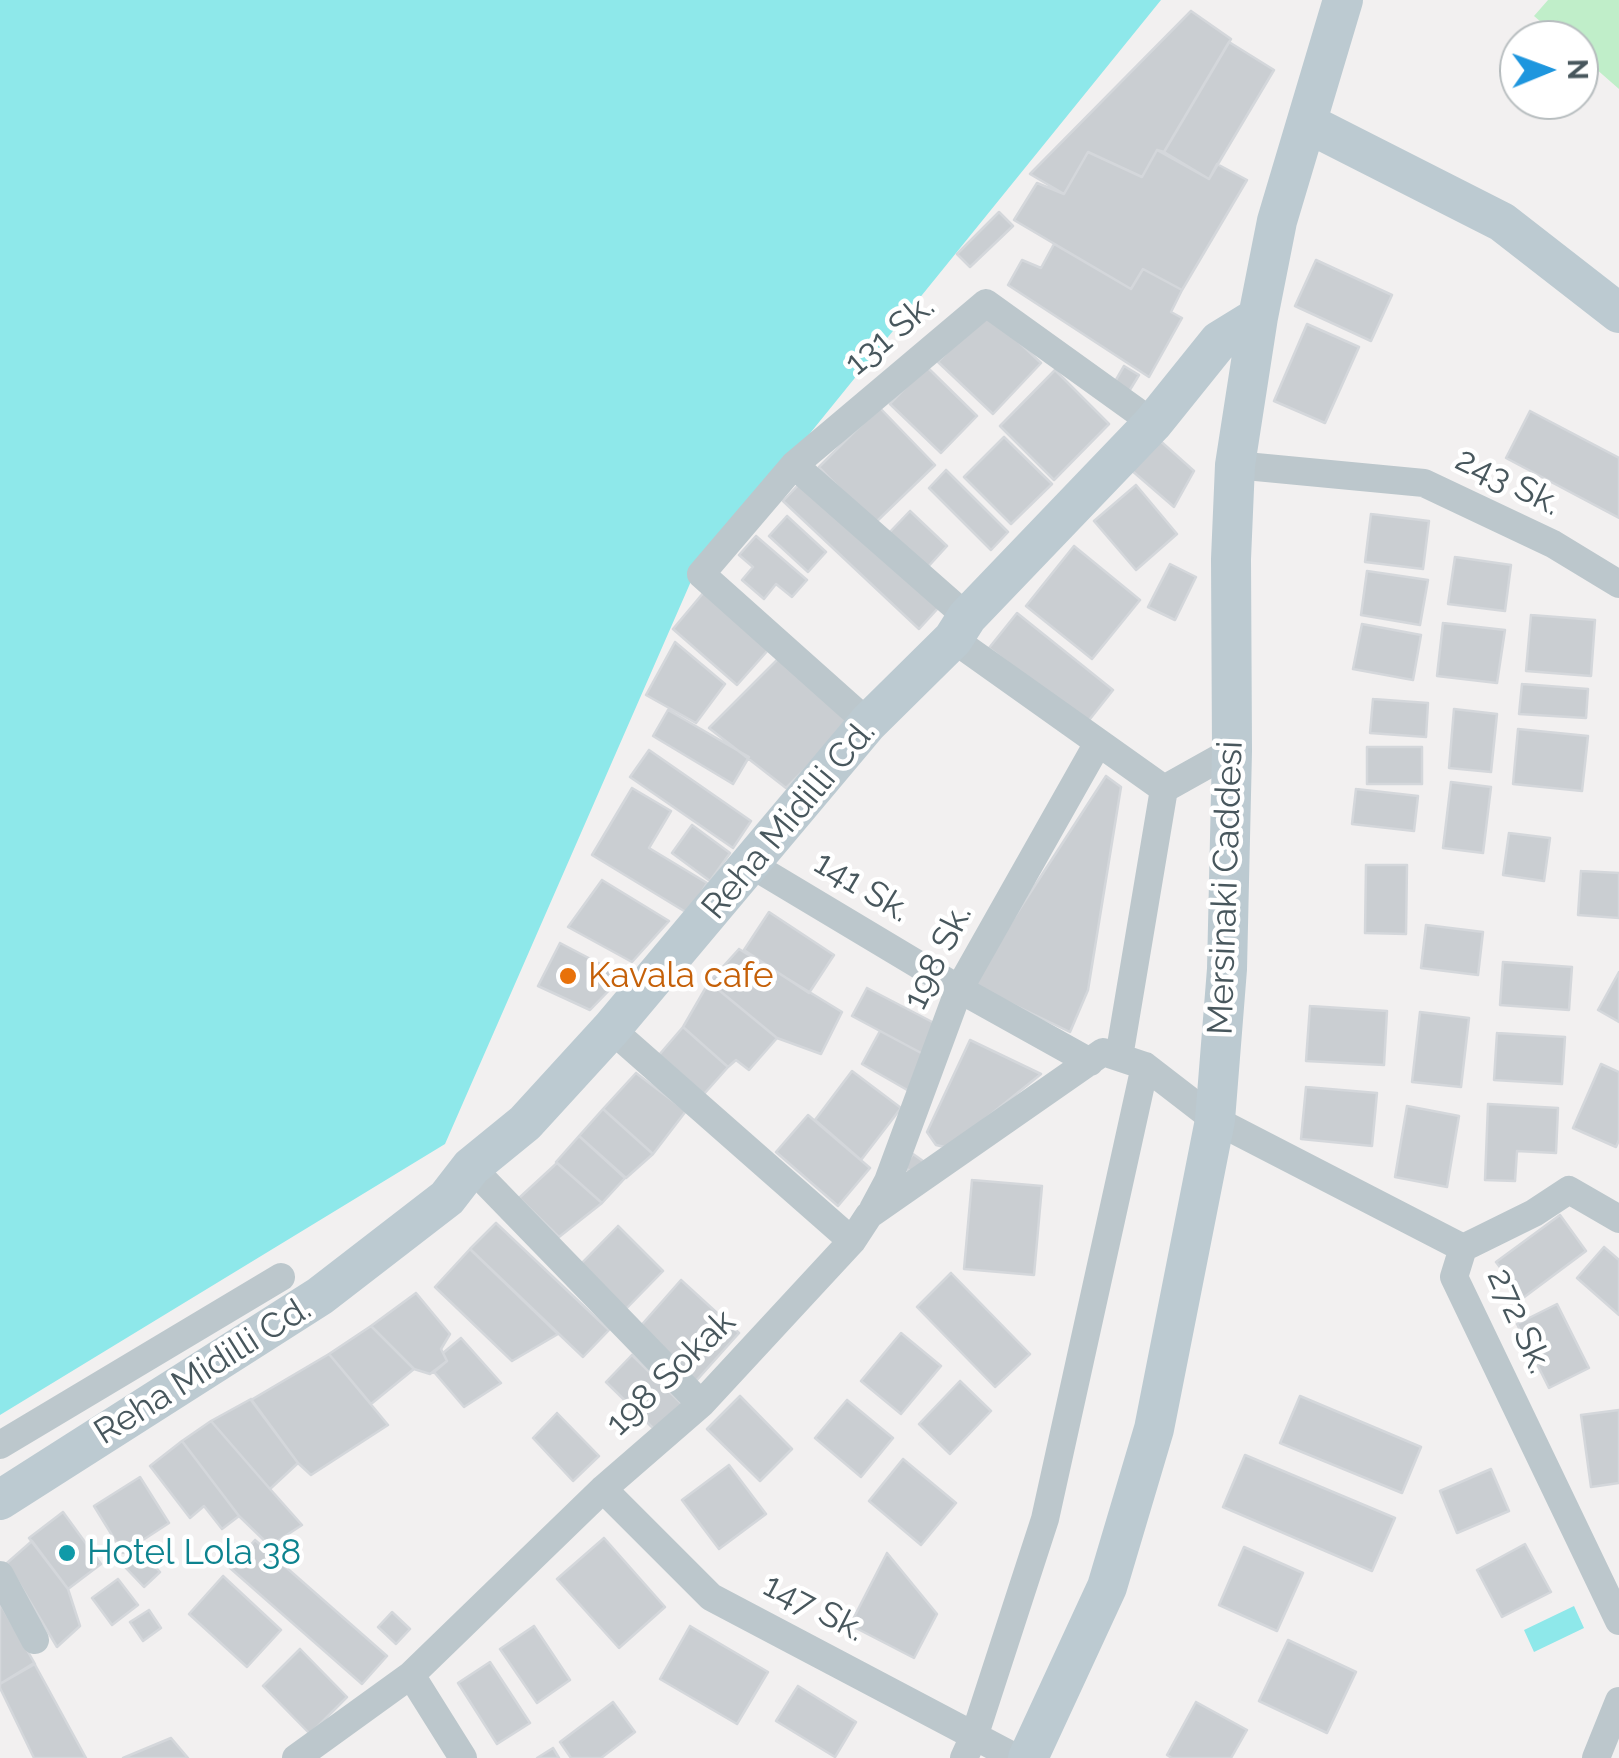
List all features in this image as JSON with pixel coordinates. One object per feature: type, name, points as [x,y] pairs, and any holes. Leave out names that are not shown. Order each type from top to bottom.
[{"type":"street","name":"Mersinaki Caddesi","points":[[1028,1758],[1107,1586],[1154,1429],[1215,1120],[1227,969],[1232,751],[1230,578],[1235,465],[1277,221],[1343,0]]},
{"type":"street","points":[[1306,124],[1502,222],[1619,313]]},
{"type":"street","name":"131 Sk.","points":[[868,723],[701,574],[794,464],[986,302],[1153,423]]},
{"type":"street","name":"Reha Midilli Cd.","points":[[0,1500],[320,1296],[446,1198],[471,1167],[525,1123],[611,1029],[868,723],[1153,423],[1220,341],[1258,317]]},
{"type":"street","points":[[794,464],[960,628],[1098,743],[1164,789]]},
{"type":"street","name":"243 Sk.","points":[[1235,465],[1424,483],[1553,544],[1619,584]]},
{"type":"street","name":"198 Sk.","points":[[869,1215],[888,1181],[958,989],[1098,743]]},
{"type":"street","points":[[1164,789],[1232,751]]},
{"type":"street","points":[[969,1746],[1045,1519],[1114,1059],[1164,789]]},
{"type":"street","name":"141 Sk.","points":[[752,864],[958,989],[1114,1059],[1215,1120]]},
{"type":"street","points":[[611,1029],[852,1241]]},
{"type":"street","name":"198 Sokak","points":[[296,1758],[411,1675],[602,1489],[701,1404],[852,1241],[869,1215],[1114,1059]]},
{"type":"street","name":"272 Sk.","points":[[1215,1120],[1463,1248],[1454,1277],[1619,1621]]},
{"type":"street","points":[[471,1167],[701,1404]]},
{"type":"street","points":[[1463,1248],[1534,1214],[1569,1190],[1619,1219]]},
{"type":"street","points":[[0,1444],[281,1278]]},
{"type":"street","name":"147 Sk.","points":[[602,1489],[711,1596],[969,1746],[1016,1758]]},
{"type":"street","points":[[0,1575],[35,1640]]},
{"type":"street","points":[[411,1675],[463,1758]]},
{"type":"street","points":[[1596,1758],[1619,1701]]},
{"type":"green space","points":[[1548,0],[1619,0],[1619,89],[1599,72],[1599,20],[1539,20],[1534,16]]},
{"type":"water","points":[[0,0],[1161,0],[692,579],[445,1144],[0,1415]]},
{"type":"water","points":[[1574,1606],[1584,1628],[1534,1652],[1524,1630]]},
{"type":"building","points":[[1191,11],[1231,39],[1164,152],[1157,150],[1142,177],[1088,152],[1064,194],[1030,174]]},
{"type":"building","points":[[1229,42],[1274,70],[1209,179],[1164,152]]},
{"type":"building","points":[[1157,150],[1209,179],[1217,164],[1247,180],[1182,290],[1143,269],[1131,289],[1014,220],[1037,183],[1064,194],[1088,152],[1142,177]]},
{"type":"building","points":[[999,212],[1013,226],[970,267],[957,254]]},
{"type":"building","points":[[1054,244],[1131,289],[1143,269],[1182,290],[1171,312],[1182,318],[1149,377],[1008,285],[1022,260],[1041,268]]},
{"type":"building","points":[[1316,260],[1392,295],[1371,341],[1295,306]]},
{"type":"building","points":[[986,311],[1041,363],[993,414],[938,362]]},
{"type":"building","points":[[1307,324],[1359,347],[1325,423],[1274,401]]},
{"type":"building","points":[[926,366],[977,416],[941,453],[890,404]]},
{"type":"building","points":[[1124,366],[1139,375],[1128,393],[1113,385]]},
{"type":"building","points":[[1055,370],[1109,424],[1054,480],[1000,426]]},
{"type":"building","points":[[879,407],[935,465],[874,524],[819,467]]},
{"type":"building","points":[[1530,411],[1619,458],[1619,518],[1506,458]]},
{"type":"building","points":[[1004,437],[1052,484],[1011,524],[964,477]]},
{"type":"building","points":[[1157,438],[1194,471],[1174,507],[1130,469]]},
{"type":"building","points":[[946,470],[1008,532],[991,550],[929,488]]},
{"type":"building","points":[[804,479],[940,606],[919,629],[783,501]]},
{"type":"building","points":[[1136,485],[1177,534],[1136,570],[1094,521]]},
{"type":"building","points":[[910,511],[947,546],[926,569],[888,534]]},
{"type":"building","points":[[1371,514],[1429,521],[1423,569],[1365,562]]},
{"type":"building","points":[[787,516],[826,552],[808,572],[769,536]]},
{"type":"building","points":[[756,536],[807,580],[792,597],[776,584],[764,599],[742,580],[753,567],[739,555]]},
{"type":"building","points":[[1074,546],[1140,600],[1092,659],[1026,606]]},
{"type":"building","points":[[1455,557],[1511,565],[1505,611],[1448,604]]},
{"type":"building","points":[[1170,564],[1196,577],[1175,620],[1148,607]]},
{"type":"building","points":[[1367,571],[1428,580],[1420,625],[1361,615]]},
{"type":"building","points":[[704,592],[769,649],[737,685],[673,629]]},
{"type":"building","points":[[1017,613],[1113,690],[1086,724],[989,648]]},
{"type":"building","points":[[1531,615],[1595,620],[1591,676],[1526,671]]},
{"type":"building","points":[[1443,623],[1505,630],[1497,683],[1437,676]]},
{"type":"building","points":[[1362,624],[1421,635],[1413,680],[1353,669]]},
{"type":"building","points":[[675,642],[725,684],[696,723],[646,695]]},
{"type":"building","points":[[780,657],[850,724],[786,788],[709,728]]},
{"type":"building","points":[[1522,684],[1588,689],[1586,718],[1519,714]]},
{"type":"building","points":[[1373,699],[1428,703],[1426,737],[1370,733]]},
{"type":"building","points":[[1454,709],[1497,714],[1491,772],[1449,768]]},
{"type":"building","points":[[668,710],[749,757],[733,784],[653,736]]},
{"type":"building","points":[[1518,729],[1588,736],[1582,791],[1513,784]]},
{"type":"building","points":[[1367,747],[1422,747],[1422,784],[1367,784]]},
{"type":"building","points":[[649,750],[751,821],[733,848],[630,777]]},
{"type":"building","points":[[1106,776],[1121,787],[1088,990],[1070,1032],[971,984]]},
{"type":"building","points":[[1451,782],[1491,787],[1483,853],[1443,848]]},
{"type":"building","points":[[632,788],[671,811],[649,848],[707,883],[689,914],[592,855]]},
{"type":"building","points":[[1356,789],[1418,796],[1414,831],[1352,824]]},
{"type":"building","points":[[692,825],[730,853],[710,881],[672,853]]},
{"type":"building","points":[[1509,833],[1550,838],[1544,881],[1503,875]]},
{"type":"building","points":[[1366,865],[1407,865],[1406,934],[1365,933]]},
{"type":"building","points":[[1581,871],[1619,873],[1619,918],[1578,915]]},
{"type":"building","points":[[602,880],[669,921],[632,962],[568,927]]},
{"type":"building","points":[[769,912],[834,955],[809,993],[744,950]]},
{"type":"building","points":[[1426,925],[1483,932],[1478,975],[1421,968]]},
{"type":"building","points":[[560,943],[623,976],[590,1010],[538,986]]},
{"type":"building","points":[[739,949],[842,1012],[821,1054],[777,1038],[709,982]]},
{"type":"building","points":[[1503,962],[1572,967],[1569,1010],[1500,1005]]},
{"type":"building","points":[[1619,972],[1619,1022],[1598,1010]]},
{"type":"building","points":[[709,982],[777,1038],[749,1070],[736,1060],[728,1067],[683,1027]]},
{"type":"building","points":[[867,988],[938,1025],[923,1054],[852,1016]]},
{"type":"building","points":[[1310,1006],[1387,1011],[1384,1065],[1306,1061]]},
{"type":"building","points":[[1420,1012],[1469,1018],[1461,1087],[1412,1082]]},
{"type":"building","points":[[683,1027],[728,1067],[704,1094],[659,1055]]},
{"type":"building","points":[[880,1031],[923,1054],[909,1091],[862,1064]]},
{"type":"building","points":[[1497,1033],[1565,1037],[1562,1084],[1494,1080]]},
{"type":"building","points":[[970,1040],[1041,1074],[949,1148],[936,1145],[927,1132]]},
{"type":"building","points":[[1601,1064],[1619,1072],[1616,1147],[1573,1128]]},
{"type":"building","points":[[852,1071],[901,1108],[861,1160],[815,1120]]},
{"type":"building","points":[[636,1073],[686,1111],[653,1154],[603,1109]]},
{"type":"building","points":[[1306,1087],[1377,1093],[1372,1146],[1301,1139]]},
{"type":"building","points":[[1488,1104],[1558,1108],[1556,1153],[1517,1151],[1515,1181],[1485,1180]]},
{"type":"building","points":[[1407,1106],[1459,1116],[1447,1187],[1395,1177]]},
{"type":"building","points":[[603,1109],[653,1154],[626,1178],[579,1136]]},
{"type":"building","points":[[808,1115],[870,1168],[838,1206],[776,1152]]},
{"type":"building","points":[[579,1136],[625,1178],[602,1203],[556,1162]]},
{"type":"building","points":[[913,1154],[923,1161],[914,1172],[903,1168]]},
{"type":"building","points":[[557,1163],[602,1203],[559,1237],[519,1198]]},
{"type":"building","points":[[972,1180],[1042,1186],[1034,1275],[964,1269]]},
{"type":"building","points":[[1560,1215],[1586,1251],[1523,1298],[1496,1262]]},
{"type":"building","points":[[496,1223],[609,1330],[583,1357],[470,1249]]},
{"type":"building","points":[[618,1226],[663,1271],[620,1315],[575,1270]]},
{"type":"building","points":[[1604,1247],[1619,1260],[1619,1315],[1577,1278]]},
{"type":"building","points":[[470,1249],[558,1334],[512,1361],[435,1287]]},
{"type":"building","points":[[951,1273],[1030,1354],[995,1387],[917,1307]]},
{"type":"building","points":[[681,1280],[739,1333],[696,1381],[638,1329]]},
{"type":"building","points":[[416,1293],[450,1334],[441,1349],[447,1361],[430,1374],[414,1369],[371,1326]]},
{"type":"building","points":[[1557,1304],[1589,1368],[1549,1388],[1517,1324]]},
{"type":"building","points":[[371,1326],[414,1369],[371,1404],[329,1354]]},
{"type":"building","points":[[901,1333],[941,1366],[901,1414],[861,1381]]},
{"type":"building","points":[[461,1338],[501,1383],[464,1407],[434,1372],[447,1361],[443,1353]]},
{"type":"building","points":[[329,1354],[388,1425],[311,1475],[251,1400]]},
{"type":"building","points":[[632,1355],[684,1406],[658,1433],[606,1382]]},
{"type":"building","points":[[960,1381],[991,1411],[950,1454],[919,1424]]},
{"type":"building","points":[[740,1396],[792,1449],[760,1481],[707,1429]]},
{"type":"building","points":[[1300,1396],[1421,1447],[1402,1493],[1280,1443]]},
{"type":"building","points":[[251,1399],[298,1463],[270,1489],[211,1421]]},
{"type":"building","points":[[847,1400],[893,1438],[861,1477],[815,1438]]},
{"type":"building","points":[[1619,1410],[1619,1483],[1591,1487],[1581,1415]]},
{"type":"building","points":[[557,1413],[599,1456],[573,1481],[533,1438]]},
{"type":"building","points":[[211,1421],[302,1525],[270,1546],[239,1516],[182,1441]]},
{"type":"building","points":[[182,1441],[239,1516],[222,1529],[204,1506],[190,1518],[150,1466]]},
{"type":"building","points":[[1245,1455],[1395,1518],[1372,1571],[1223,1507]]},
{"type":"building","points":[[903,1459],[956,1503],[921,1545],[869,1501]]},
{"type":"building","points":[[729,1465],[766,1514],[719,1549],[682,1500]]},
{"type":"building","points":[[1491,1469],[1509,1511],[1457,1533],[1440,1491]]},
{"type":"building","points":[[140,1477],[169,1523],[123,1553],[94,1506]]},
{"type":"building","name":"Hotel Lola 38","points":[[63,1512],[101,1564],[68,1589],[29,1538]]},
{"type":"building","points":[[604,1538],[665,1607],[619,1648],[557,1579]]},
{"type":"building","points":[[255,1540],[387,1656],[362,1684],[230,1568]]},
{"type":"building","points":[[32,1541],[68,1589],[80,1626],[57,1647],[7,1563]]},
{"type":"building","points":[[1525,1544],[1551,1592],[1502,1617],[1477,1570]]},
{"type":"building","points":[[1244,1547],[1303,1573],[1277,1631],[1219,1605]]},
{"type":"building","name":"Hotel Lola 38","points":[[140,1551],[160,1572],[144,1587],[124,1566]]},
{"type":"building","points":[[887,1553],[937,1614],[914,1658],[850,1625]]},
{"type":"building","points":[[223,1576],[281,1630],[247,1667],[189,1614]]},
{"type":"building","name":"Hotel Lola 38","points":[[118,1579],[138,1605],[112,1625],[92,1598]]},
{"type":"building","points":[[0,1603],[35,1664],[0,1684]]},
{"type":"building","name":"Hotel Lola 38","points":[[149,1610],[161,1628],[143,1641],[130,1622]]},
{"type":"building","points":[[392,1612],[410,1629],[396,1644],[378,1627]]},
{"type":"building","points":[[534,1626],[570,1680],[537,1703],[500,1649]]},
{"type":"building","points":[[690,1626],[768,1672],[737,1724],[660,1679]]},
{"type":"building","points":[[1288,1640],[1356,1672],[1327,1733],[1259,1701]]},
{"type":"building","points":[[300,1649],[347,1697],[310,1734],[263,1686]]},
{"type":"building","points":[[490,1662],[530,1723],[497,1744],[458,1683]]},
{"type":"building","points":[[34,1663],[86,1758],[34,1758],[0,1684]]},
{"type":"building","points":[[798,1686],[856,1722],[835,1757],[776,1721]]},
{"type":"building","points":[[613,1702],[635,1732],[601,1758],[571,1758],[560,1742]]},
{"type":"building","points":[[1196,1702],[1247,1730],[1231,1758],[1167,1755]]},
{"type":"building","points":[[171,1738],[188,1758],[123,1758]]},
{"type":"building","points":[[553,1748],[559,1758],[537,1758]]},
{"type":"place","name":"Kavala cafe","points":[[568,976]]},
{"type":"place","name":"Hotel Lola 38","points":[[67,1553]]}]
